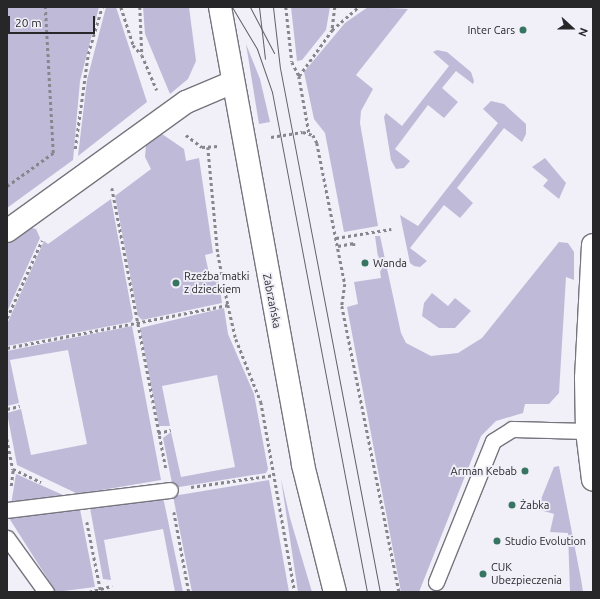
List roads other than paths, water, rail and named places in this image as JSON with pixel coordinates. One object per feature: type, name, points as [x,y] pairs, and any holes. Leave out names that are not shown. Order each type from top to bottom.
[{"type":"main road","name":"Zabrzańska","points":[[220,7],[231,83],[303,465],[335,592]]},
{"type":"main road","points":[[7,230],[186,102],[231,83]]},
{"type":"main road","points":[[593,245],[587,325],[587,431],[593,480]]},
{"type":"lane","points":[[436,582],[493,441],[512,429],[587,431]]},
{"type":"lane","points":[[7,510],[170,490]]},
{"type":"lane","points":[[7,538],[46,592]]},
{"type":"tram line","points":[[232,7],[257,49],[272,92],[367,592]]},
{"type":"tram line","points":[[250,7],[274,53]]},
{"type":"tram line","points":[[259,7],[265,59]]},
{"type":"tram line","points":[[273,7],[280,68],[380,592]]},
{"type":"place","name":"Inter Cars","points":[[523,30]]},
{"type":"place","name":"Wanda","points":[[365,263]]},
{"type":"place","name":"Rzeźba matki z dzieckiem","points":[[176,283]]},
{"type":"place","name":"Arman Kebab","points":[[525,471]]},
{"type":"place","name":"Żabka","points":[[512,505]]},
{"type":"place","name":"Studio Evolution","points":[[497,541]]},
{"type":"place","name":"CUK Ubezpieczenia","points":[[483,574]]}]
